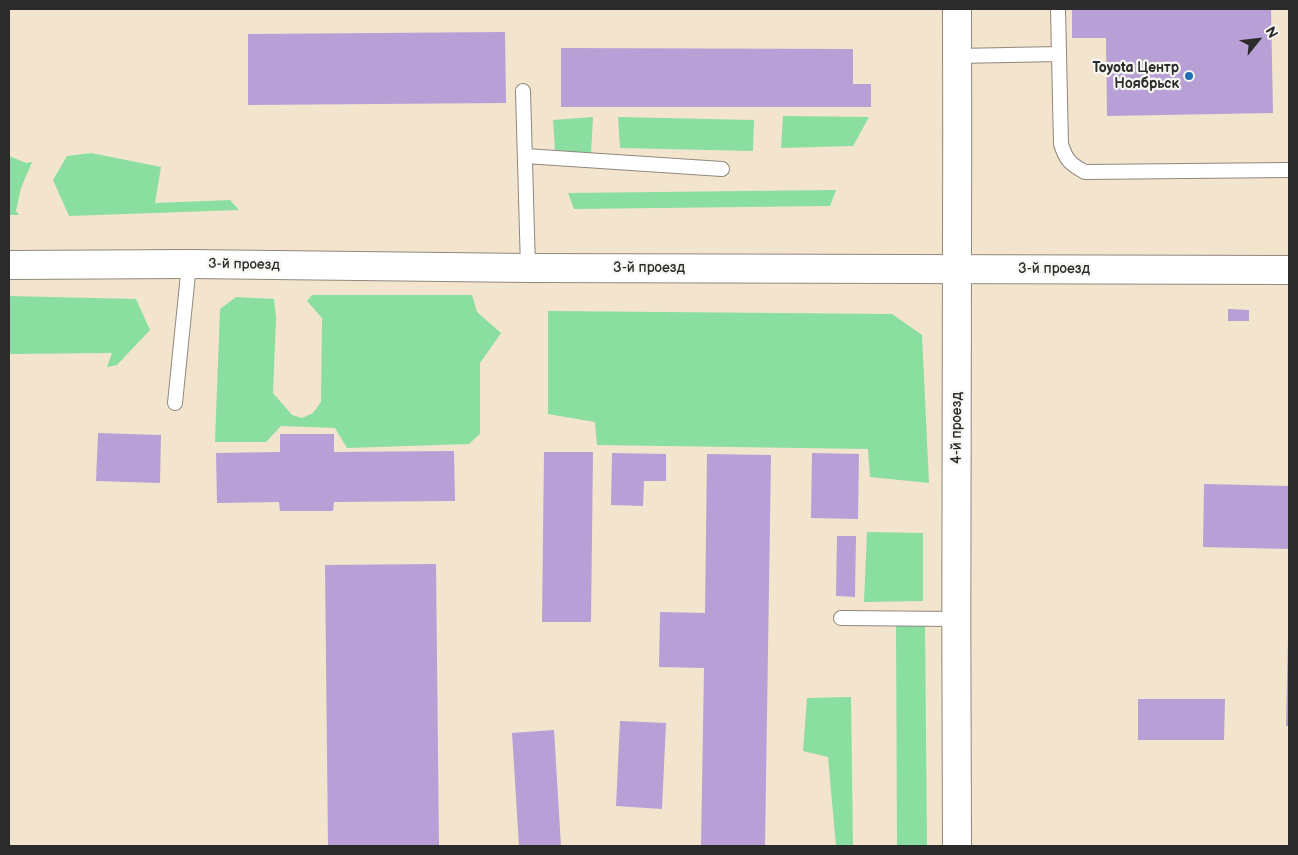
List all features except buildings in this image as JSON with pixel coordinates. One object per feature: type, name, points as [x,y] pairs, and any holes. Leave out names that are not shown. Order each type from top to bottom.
[{"type":"street","name":"4-й проезд","points":[[957,9],[958,269],[955,619],[957,846]]},
{"type":"street","name":"3-й проезд","points":[[9,265],[190,264],[528,268],[1289,270]]},
{"type":"lane","points":[[1058,9],[1061,144],[1065,157],[1073,166],[1085,172],[1289,170]]},
{"type":"lane","points":[[957,56],[1059,54]]},
{"type":"lane","points":[[523,91],[528,268]]},
{"type":"lane","points":[[525,156],[722,169]]},
{"type":"lane","points":[[175,403],[190,264]]},
{"type":"lane","points":[[842,618],[955,619]]},
{"type":"green space","points":[[783,116],[869,117],[853,146],[781,148]]},
{"type":"green space","points":[[593,117],[591,154],[555,150],[553,120]]},
{"type":"green space","points":[[618,117],[754,120],[753,151],[620,148]]},
{"type":"green space","points":[[91,153],[161,167],[155,203],[230,200],[239,210],[69,216],[53,180],[67,156]]},
{"type":"green space","points":[[9,156],[26,163],[32,162],[21,188],[16,211],[19,215],[9,215]]},
{"type":"green space","points":[[836,190],[830,206],[574,209],[568,193]]},
{"type":"green space","points":[[312,295],[472,295],[477,312],[501,333],[480,363],[480,434],[469,444],[347,448],[335,428],[281,426],[266,442],[215,442],[220,309],[236,297],[274,299],[276,318],[273,393],[292,415],[302,418],[313,413],[321,402],[322,318],[307,301]]},
{"type":"green space","points":[[9,296],[136,299],[150,330],[117,365],[107,367],[112,353],[9,354]]},
{"type":"green space","points":[[548,311],[892,314],[922,335],[929,483],[870,477],[868,449],[597,445],[595,422],[548,414]]},
{"type":"green space","points":[[867,532],[923,533],[923,601],[864,602]]},
{"type":"green space","points":[[925,623],[927,846],[897,846],[896,624]]},
{"type":"green space","points":[[851,697],[853,846],[836,846],[828,757],[803,751],[807,698]]},
{"type":"place","name":"Toyota Центр Ноябрьск","points":[[1189,76]]}]
